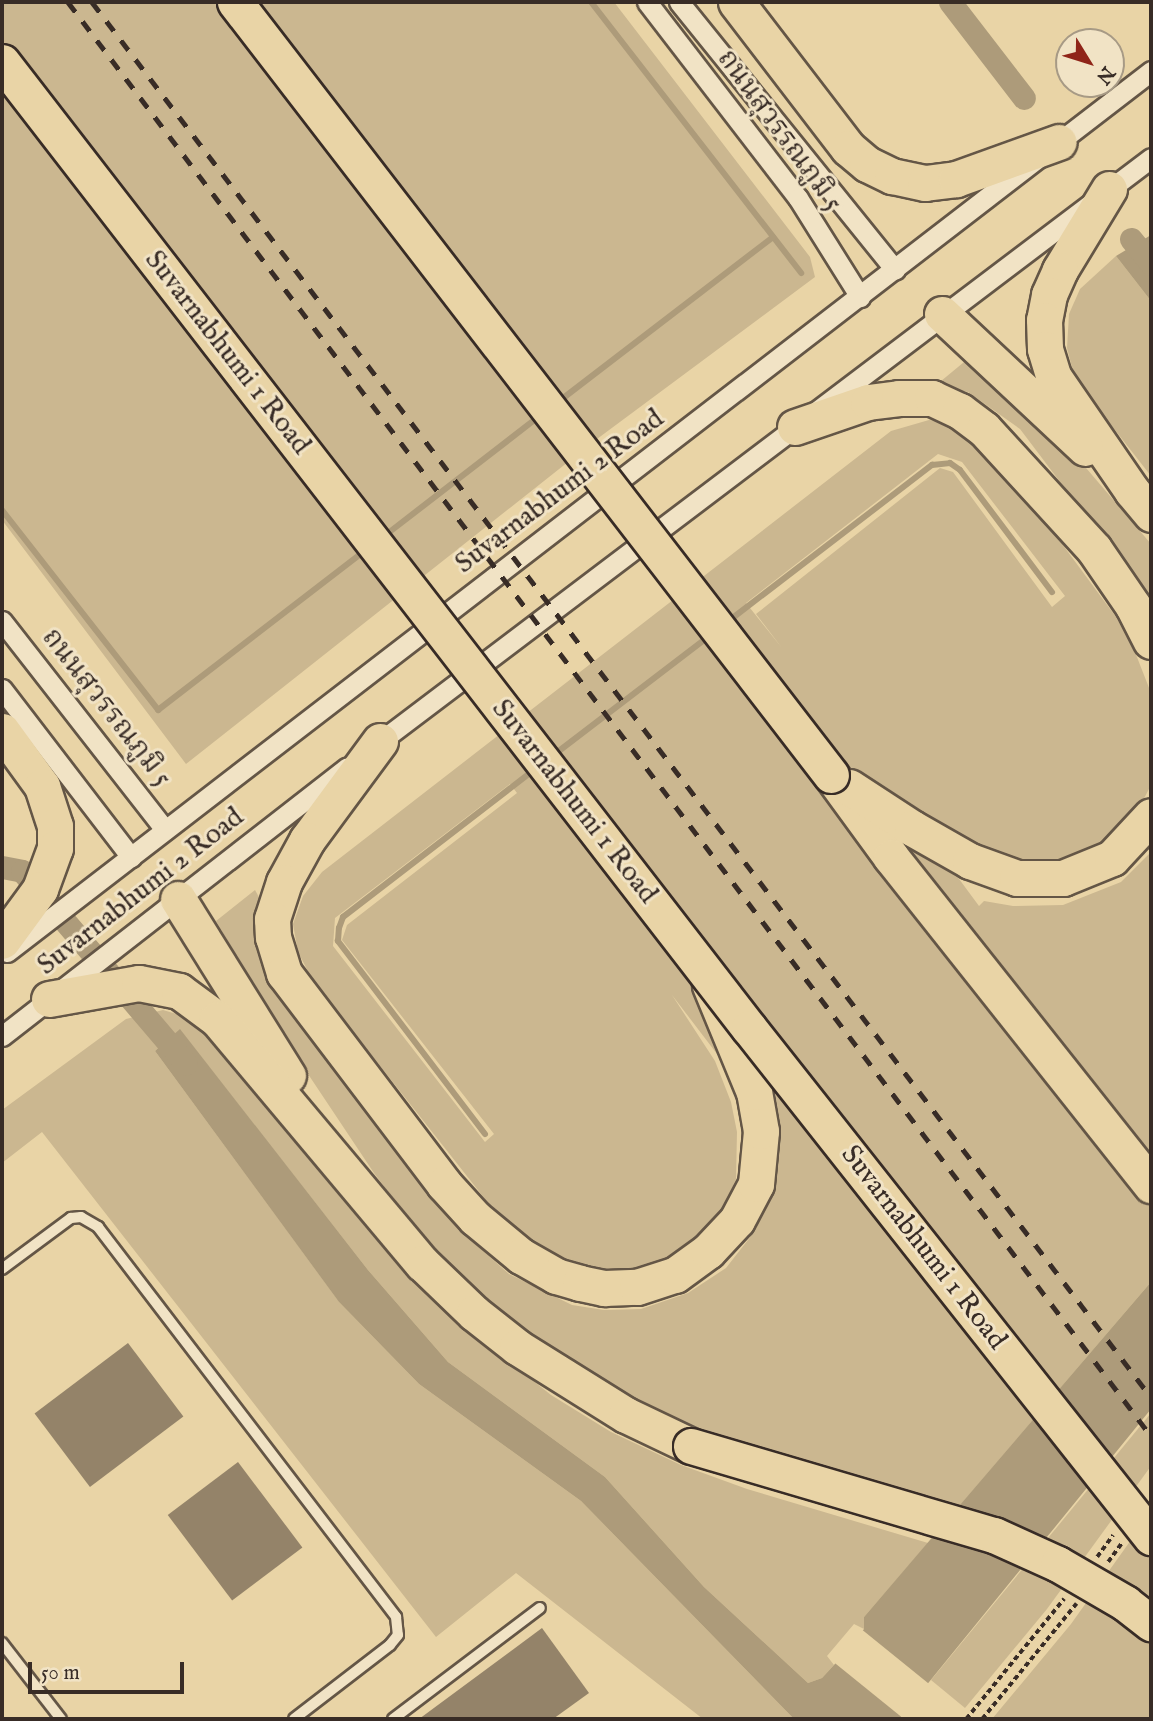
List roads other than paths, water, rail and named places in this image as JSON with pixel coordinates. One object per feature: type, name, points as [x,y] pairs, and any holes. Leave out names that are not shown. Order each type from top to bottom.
[{"type":"highway","points":[[235,2],[900,868],[1151,1185]]},
{"type":"highway","points":[[736,2],[848,148],[867,164],[892,176],[925,183],[956,179],[1059,142]]},
{"type":"highway","name":"Suvarnabhumi 1 Road","points":[[2,62],[1140,1536]]},
{"type":"highway","points":[[1109,190],[1060,270],[1049,295],[1044,320],[1045,349],[1053,376],[1142,503]]},
{"type":"highway","points":[[942,314],[1142,503]]},
{"type":"highway","points":[[795,427],[868,402],[932,398],[960,411],[984,429],[1094,549],[1133,606],[1151,641]]},
{"type":"highway","points":[[2,731],[42,786],[55,826],[55,848],[40,889],[2,941]]},
{"type":"highway","points":[[380,741],[301,851],[284,882],[272,919],[273,937],[285,973],[444,1184],[475,1219],[521,1256],[555,1276],[604,1288],[637,1287],[675,1275],[715,1244],[737,1220],[756,1184],[761,1131],[754,1092],[705,972]]},
{"type":"highway","points":[[831,775],[958,854],[1017,878],[1063,878],[1112,858],[1151,816]]},
{"type":"highway","points":[[178,899],[358,1189]]},
{"type":"highway","points":[[49,999],[139,983],[179,992],[217,1019],[422,1263],[474,1313],[517,1347],[625,1415],[691,1446],[994,1535],[1058,1564],[1125,1604],[1151,1623]]},
{"type":"street","name":"ถนนสุวรรณภูมิ 5","points":[[647,2],[798,198],[860,297]]},
{"type":"street","name":"ถนนสุวรรณภูมิ 5","points":[[679,2],[895,270]]},
{"type":"street","name":"Suvarnabhumi 2 Road","points":[[2,956],[1151,71]]},
{"type":"street","name":"Suvarnabhumi 2 Road","points":[[2,1036],[380,741],[1151,158]]},
{"type":"street","name":"ถนนสุวรรณภูมิ 5","points":[[2,621],[165,830]]},
{"type":"street","points":[[2,689],[131,857]]},
{"type":"lane","points":[[2,1269],[71,1217],[80,1217],[99,1227],[396,1617],[398,1635],[390,1645],[294,1719]]},
{"type":"lane","points":[[393,1719],[540,1608]]},
{"type":"lane","points":[[2,1643],[61,1719]]},
{"type":"waterway","points":[[591,2],[801,273]]},
{"type":"waterway","points":[[950,2],[1024,98]]},
{"type":"waterway","points":[[558,402],[773,237]]},
{"type":"waterway","points":[[1131,239],[1151,264]]},
{"type":"waterway","points":[[383,537],[541,415]]},
{"type":"waterway","points":[[726,623],[932,465],[950,463],[960,470],[1052,592]]},
{"type":"waterway","points":[[2,510],[158,710],[366,550]]},
{"type":"waterway","points":[[551,757],[709,636]]},
{"type":"waterway","points":[[485,1134],[338,941],[339,928],[343,917],[534,770]]},
{"type":"waterway","points":[[2,867],[22,871],[186,1064]]},
{"type":"railway","points":[[68,2],[1151,1436]]},
{"type":"railway","points":[[92,2],[1151,1397]]}]
